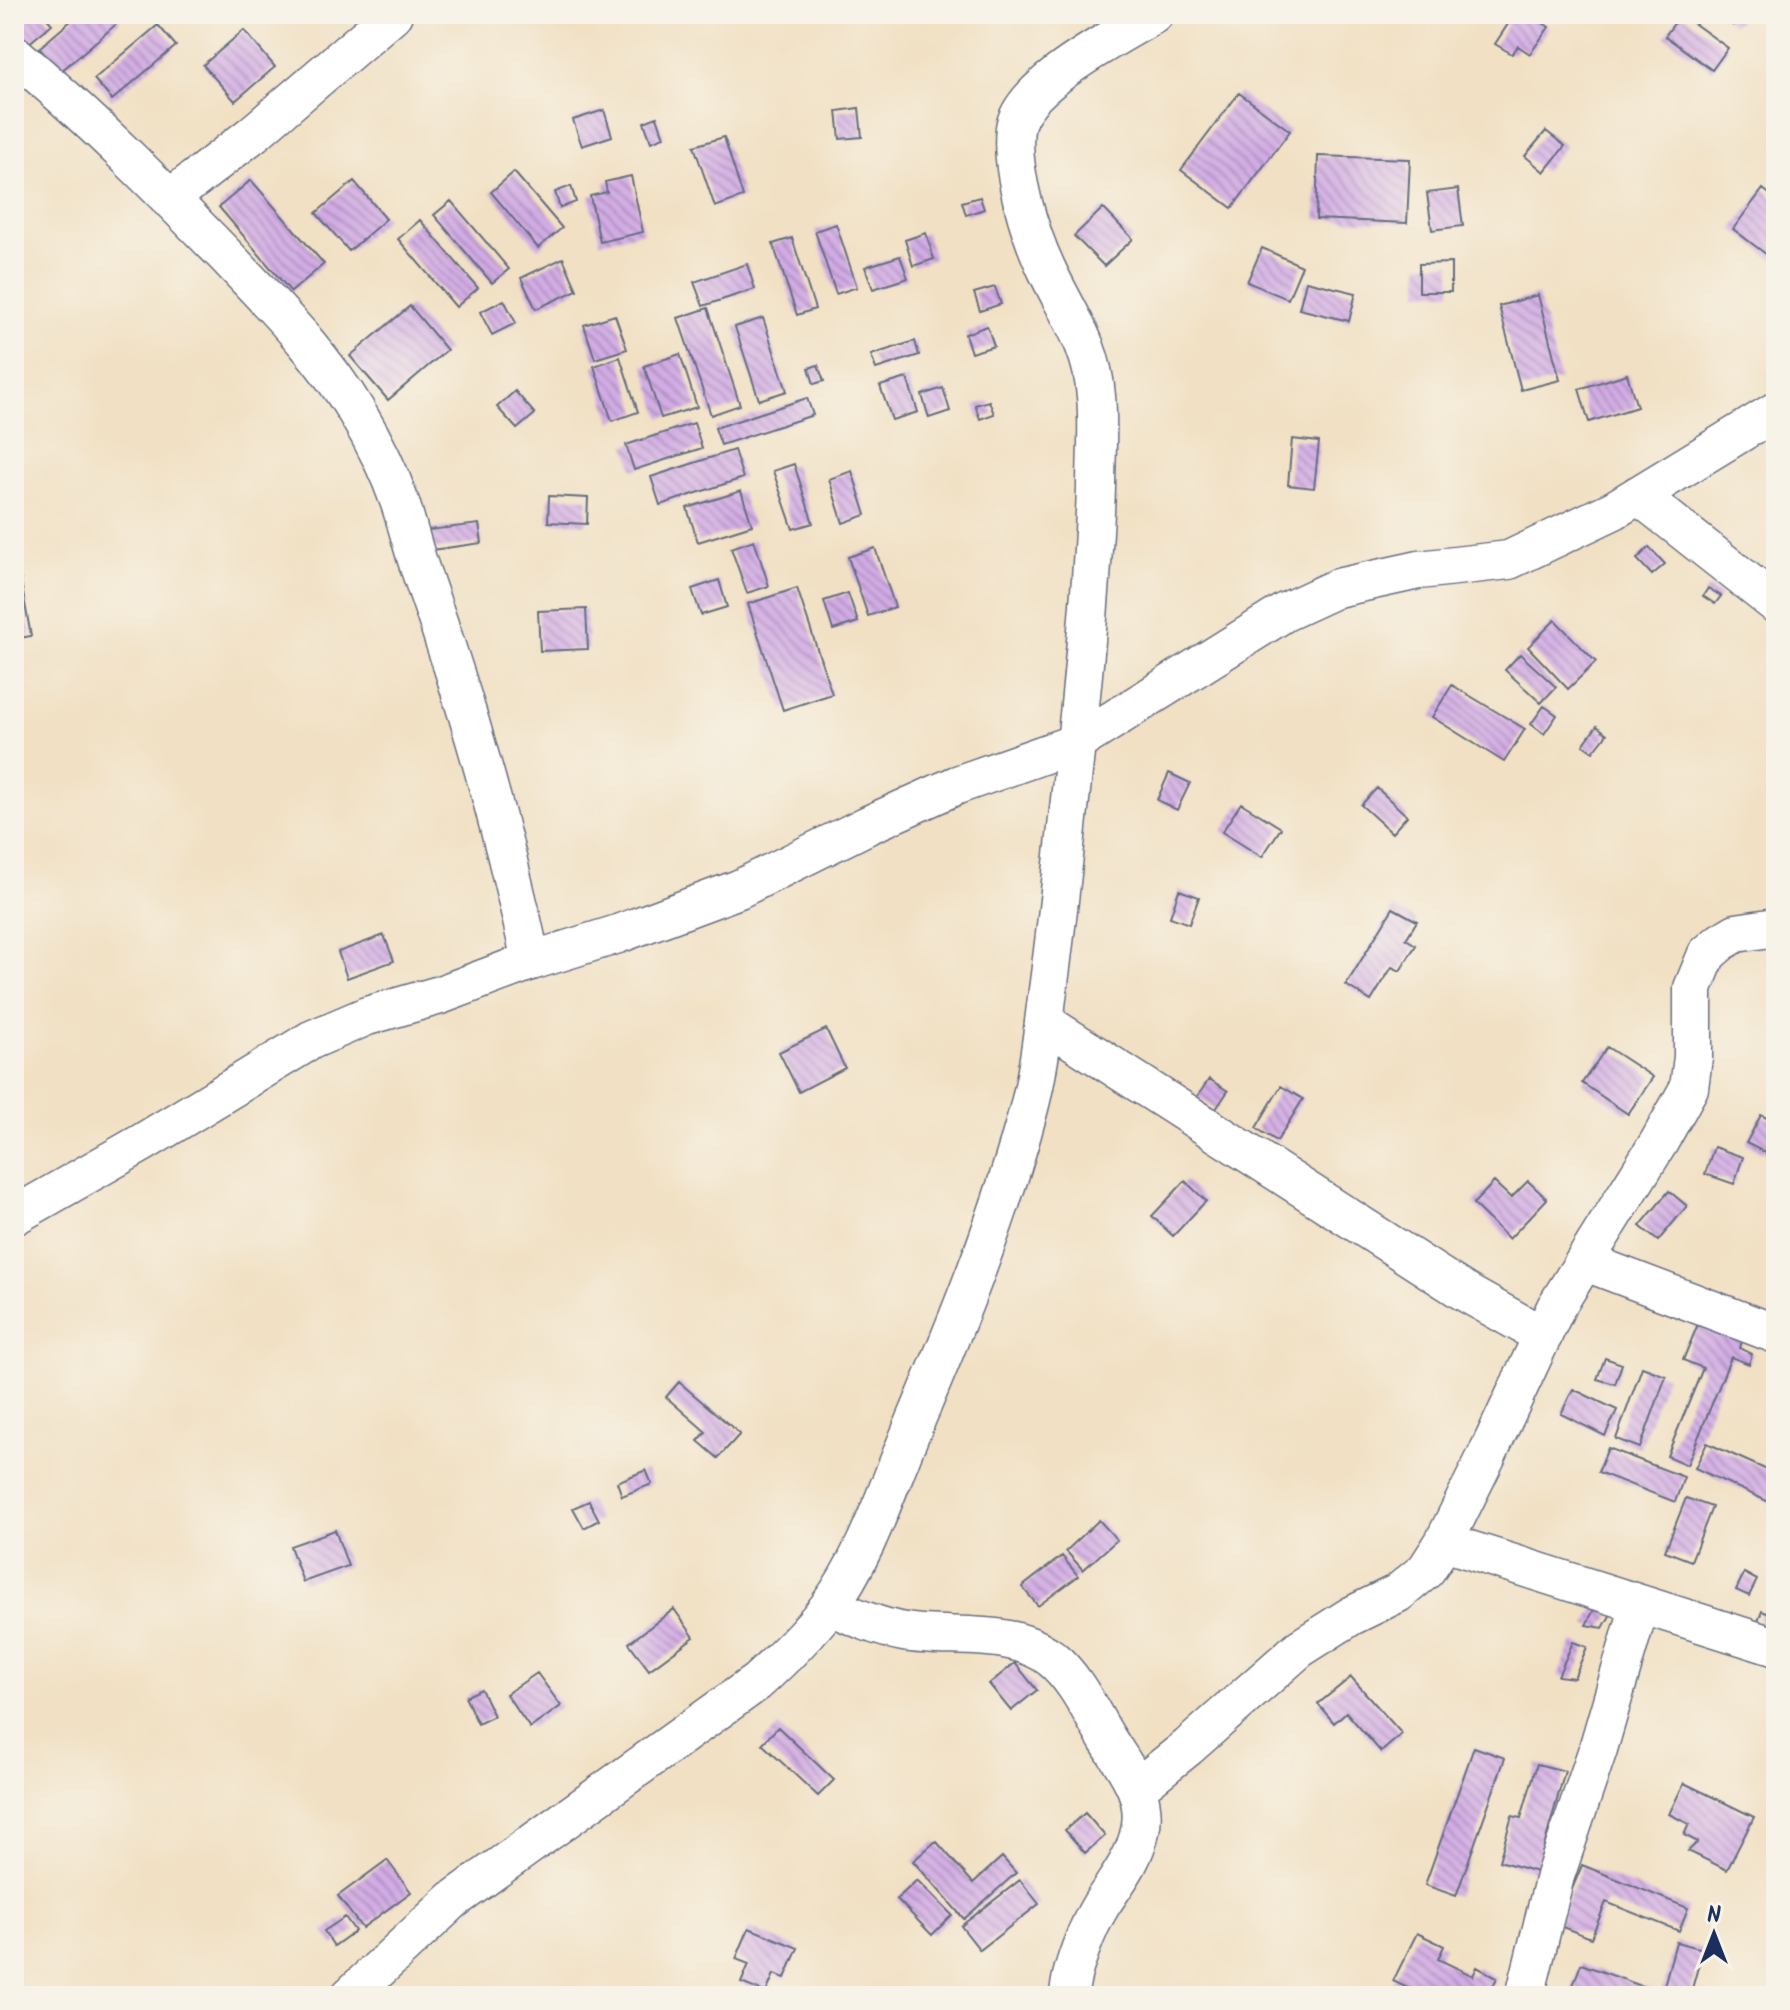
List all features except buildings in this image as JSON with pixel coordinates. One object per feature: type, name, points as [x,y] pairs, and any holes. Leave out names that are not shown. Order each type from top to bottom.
[{"type":"street","points":[[169,199],[253,134],[393,14]]},
{"type":"street","points":[[350,1996],[453,1900],[757,1682],[795,1647],[830,1606],[881,1508],[953,1333],[988,1240],[1030,1105],[1044,1022],[1090,621],[1094,545],[1098,428],[1093,364],[1083,336],[1046,269],[1020,189],[1014,150],[1016,122],[1029,100],[1069,66],[1154,14]]},
{"type":"street","points":[[14,54],[60,93],[272,304],[331,374],[375,445],[400,502],[479,748],[512,873],[531,961]]},
{"type":"street","points":[[14,1216],[142,1143],[311,1040],[367,1016],[440,995],[739,889],[957,785],[1076,743],[1285,612],[1337,588],[1419,570],[1509,560],[1614,510],[1776,411]]},
{"type":"street","points":[[1638,495],[1776,604]]},
{"type":"street","points":[[1137,1788],[1299,1649],[1351,1616],[1398,1593],[1426,1570],[1444,1542],[1556,1307],[1689,1088],[1693,1057],[1693,988],[1707,954],[1736,933],[1776,927]]},
{"type":"street","points":[[1044,1022],[1463,1291],[1543,1336]]},
{"type":"street","points":[[1586,1262],[1776,1334]]},
{"type":"street","points":[[1444,1542],[1776,1647]]},
{"type":"street","points":[[1525,1996],[1555,1876],[1598,1749],[1640,1605]]},
{"type":"street","points":[[830,1606],[871,1625],[906,1632],[1009,1640],[1037,1649],[1069,1677],[1137,1788],[1142,1808],[1135,1850],[1121,1878],[1100,1907],[1076,1965],[1069,1996]]}]
